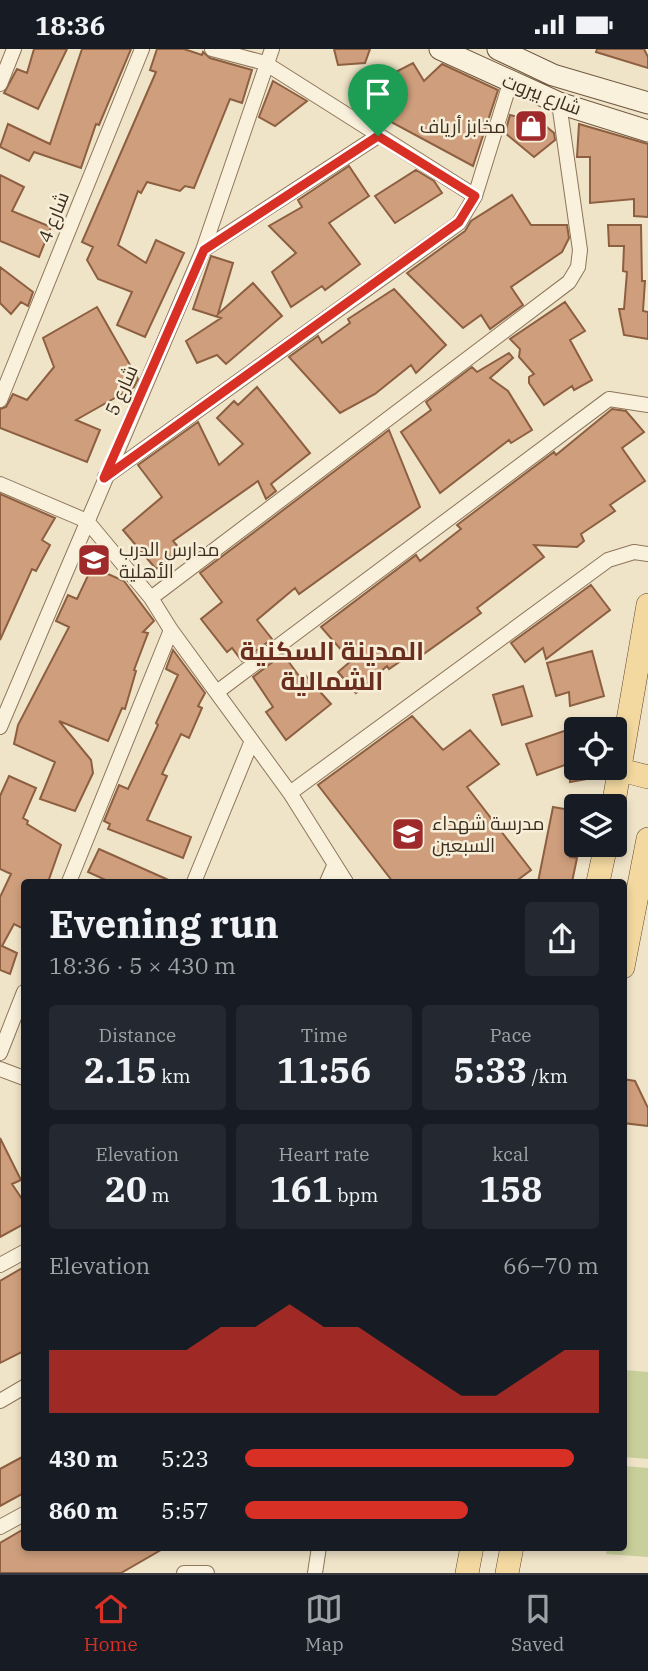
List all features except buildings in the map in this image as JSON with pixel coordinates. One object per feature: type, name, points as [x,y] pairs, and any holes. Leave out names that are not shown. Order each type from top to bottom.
[{"type":"main road","name":"شارع بيروت","points":[[439,49],[559,103],[648,131]]},
{"type":"main road","points":[[498,49],[553,75],[648,103]]},
{"type":"main road","points":[[627,733],[648,604]]},
{"type":"main road","points":[[627,772],[648,778]]},
{"type":"main road","points":[[627,950],[645,875],[648,839]]},
{"type":"main road","points":[[599,879],[603,857]]},
{"type":"main road","points":[[467,1573],[471,1551]]},
{"type":"main road","points":[[507,1573],[511,1551]]},
{"type":"street","points":[[0,83],[14,49]]},
{"type":"street","name":"شارع 4","points":[[0,400],[142,49]]},
{"type":"street","points":[[212,49],[265,63],[475,196]]},
{"type":"street","name":"شارع 5","points":[[0,727],[104,478],[204,250],[265,63],[272,49]]},
{"type":"street","points":[[104,478],[459,222],[475,196],[510,83]]},
{"type":"street","points":[[151,598],[569,282],[578,267],[580,250],[559,103]]},
{"type":"street","points":[[204,250],[378,136]]},
{"type":"street","points":[[217,692],[609,399],[648,405]]},
{"type":"street","points":[[0,484],[87,521],[151,598],[251,743],[290,793],[344,879]]},
{"type":"street","points":[[290,793],[608,560],[634,552],[648,554]]},
{"type":"street","points":[[70,879],[171,630]]},
{"type":"street","points":[[195,879],[251,743]]},
{"type":"street","points":[[328,879],[334,866]]},
{"type":"street","points":[[0,1053],[21,1000]]},
{"type":"street","points":[[0,1069],[21,1077]]},
{"type":"street","points":[[0,1265],[21,1254]]},
{"type":"street","points":[[0,1401],[21,1389]]},
{"type":"street","points":[[0,1527],[21,1516]]},
{"type":"street","points":[[315,1573],[318,1551]]},
{"type":"street","points":[[184,1573],[207,1573]]},
{"type":"green space","points":[[627,1370],[648,1372],[648,1459],[627,1457]]},
{"type":"green space","points":[[627,1466],[648,1468],[648,1557],[606,1554],[606,1551],[627,1551]]},
{"type":"place","name":"مخابز أرياف","points":[[531,126]]},
{"type":"place","name":"مدارس الدرب الأهلية","points":[[94,560]]},
{"type":"place","name":"مدرسة شهداء السبعين","points":[[408,834]]},
{"type":"district","name":"المدينة السكنية الشمالية","points":[[332,666]]},
{"type":"route","points":[[378,136],[475,196],[459,222],[104,478],[204,250],[378,136]]}]
